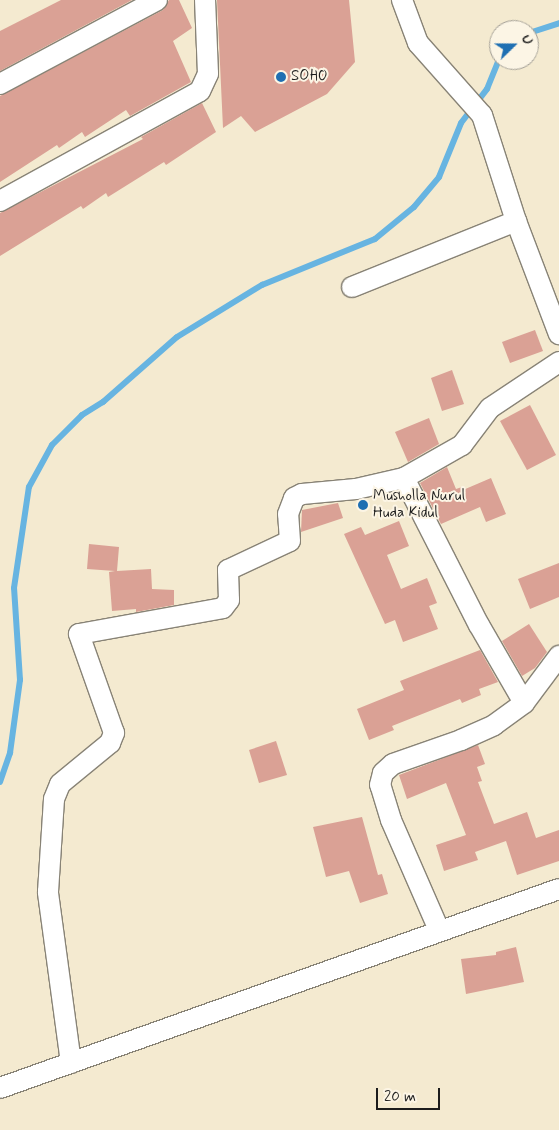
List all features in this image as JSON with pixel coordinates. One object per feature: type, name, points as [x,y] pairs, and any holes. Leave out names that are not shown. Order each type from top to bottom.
[{"type":"street","points":[[0,84],[157,0]]},
{"type":"street","points":[[0,201],[200,91],[208,74],[204,0]]},
{"type":"street","points":[[402,0],[418,43],[482,114],[516,221],[559,334]]},
{"type":"street","points":[[352,287],[516,221]]},
{"type":"street","points":[[71,1062],[48,892],[54,798],[60,784],[110,743],[114,734],[79,634],[224,608],[229,600],[228,570],[290,540],[288,514],[294,498],[302,494],[356,489],[404,478],[462,444],[490,408],[559,362]]},
{"type":"street","points":[[404,478],[479,625],[524,703]]},
{"type":"street","points":[[439,930],[391,820],[380,785],[383,773],[393,764],[461,740],[494,725],[524,703],[559,656]]},
{"type":"street","points":[[0,1088],[439,930],[559,889]]},
{"type":"building","points":[[61,0],[132,0],[0,71],[0,31]]},
{"type":"building","points":[[169,0],[179,0],[192,28],[173,41],[191,82],[130,116],[126,110],[85,137],[82,132],[59,148],[57,145],[0,182],[0,96],[163,10]]},
{"type":"building","name":"SOHO","points":[[217,0],[349,0],[355,62],[327,94],[255,132],[241,116],[223,128]]},
{"type":"building","points":[[202,103],[216,132],[166,165],[164,162],[108,197],[106,193],[83,209],[81,206],[0,256],[0,213],[143,139],[141,137]]},
{"type":"building","points":[[535,330],[543,351],[510,363],[502,342]]},
{"type":"building","points":[[452,370],[464,404],[442,411],[431,378]]},
{"type":"building","points":[[530,405],[556,455],[527,470],[500,421]]},
{"type":"building","points":[[429,418],[439,444],[408,462],[395,432]]},
{"type":"building","points":[[447,467],[456,489],[462,487],[463,490],[491,478],[506,514],[486,522],[480,507],[441,524],[420,483]]},
{"type":"building","points":[[338,503],[343,518],[301,532],[302,510]]},
{"type":"building","points":[[399,521],[409,546],[387,555],[401,589],[427,578],[437,603],[429,606],[438,629],[403,642],[395,620],[385,624],[344,534],[361,527],[365,535]]},
{"type":"building","points":[[89,544],[119,547],[117,571],[151,569],[152,589],[174,590],[174,605],[136,612],[136,609],[112,611],[109,572],[115,571],[87,569]]},
{"type":"building","points":[[559,563],[559,597],[530,609],[518,579]]},
{"type":"building","points":[[529,624],[547,652],[535,668],[522,676],[502,641]]},
{"type":"building","points":[[480,650],[498,682],[479,689],[481,695],[462,703],[460,699],[392,726],[394,730],[369,740],[357,709],[404,690],[400,681]]},
{"type":"building","points":[[276,741],[287,775],[259,783],[249,750]]},
{"type":"building","points":[[478,745],[485,764],[477,767],[482,781],[478,782],[494,824],[527,812],[536,838],[559,830],[559,861],[517,875],[506,841],[475,852],[478,860],[444,871],[436,845],[466,835],[446,783],[407,799],[399,775]]},
{"type":"building","points":[[362,817],[378,875],[382,874],[388,894],[360,903],[349,871],[326,877],[313,827]]},
{"type":"building","points":[[516,947],[524,982],[466,994],[461,959],[496,955],[496,952]]},
{"type":"waterway","points":[[539,30],[559,23]]},
{"type":"waterway","points":[[0,782],[10,753],[20,680],[14,588],[29,487],[52,445],[82,415],[103,402],[177,337],[262,285],[375,239],[414,207],[439,177],[461,123],[487,89],[495,70]]},
{"type":"place","name":"SOHO","points":[[281,77]]},
{"type":"place","name":"Musholla Nurul Huda Kidul","points":[[363,505]]}]
